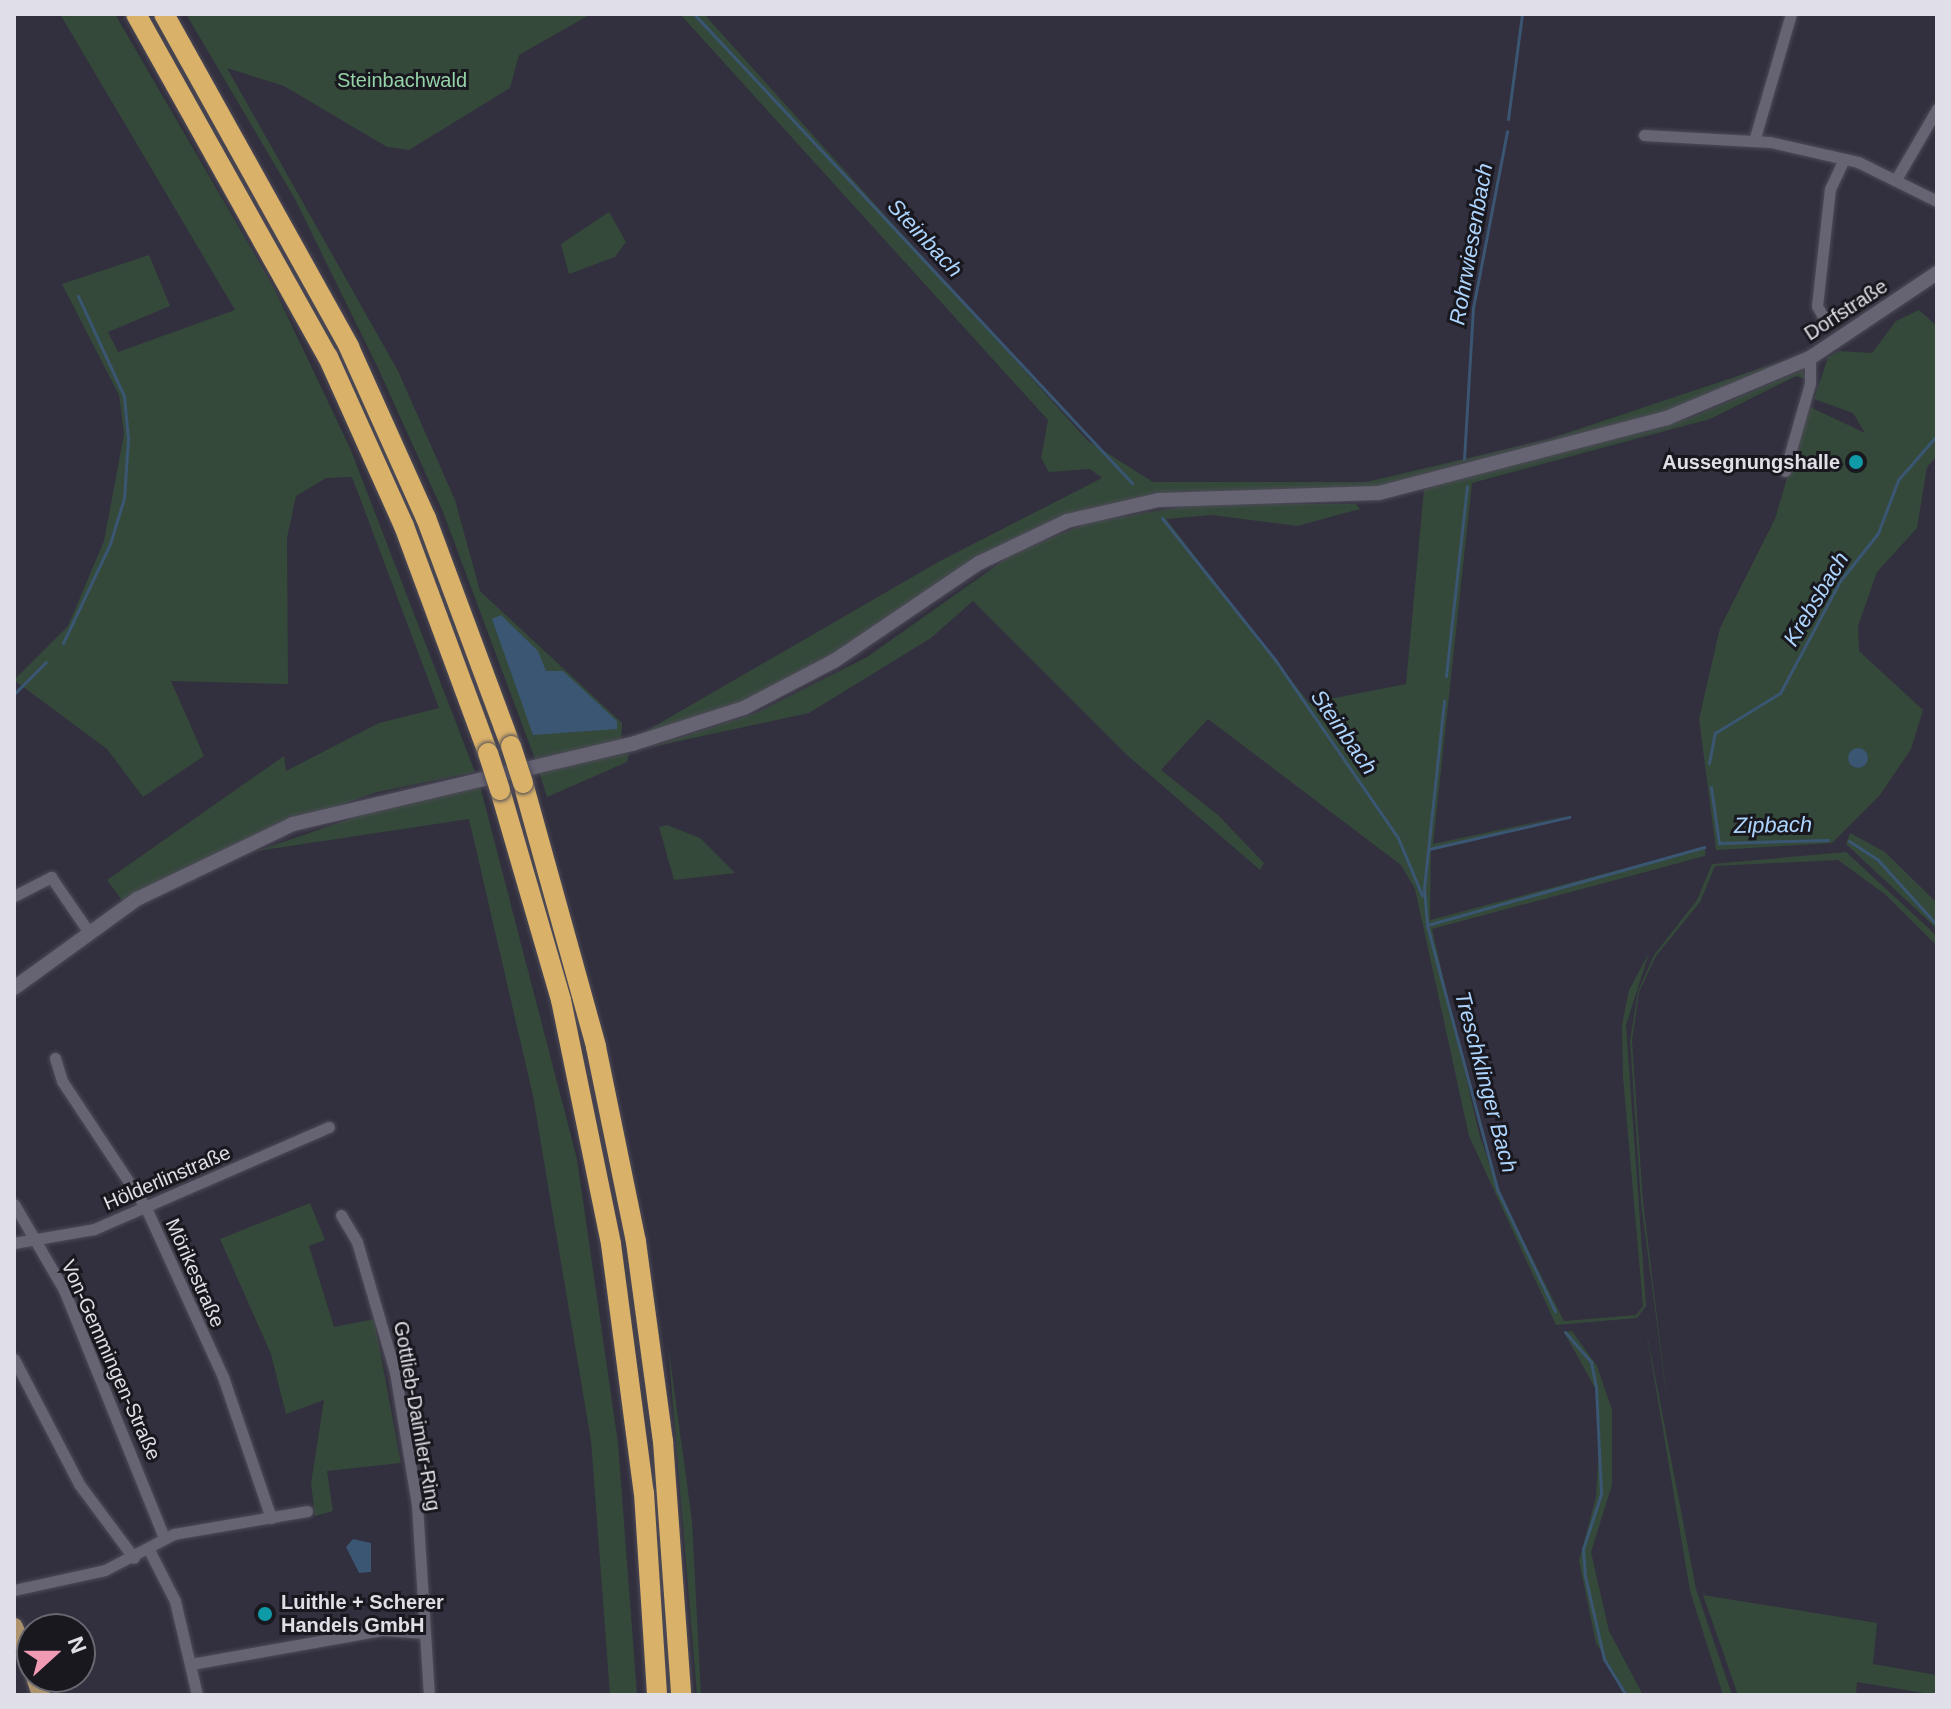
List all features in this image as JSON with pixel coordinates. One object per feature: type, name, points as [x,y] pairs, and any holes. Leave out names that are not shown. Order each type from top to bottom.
[{"type":"highway","points":[[136,14],[328,357],[404,526],[500,790],[561,1000],[608,1229],[644,1493],[657,1695]]},
{"type":"highway","points":[[164,14],[349,347],[426,518],[523,783],[583,992],[636,1242],[663,1441],[681,1695]]},
{"type":"street","points":[[1754,141],[1791,14]]},
{"type":"street","points":[[1898,176],[1937,109]]},
{"type":"street","points":[[1644,135],[1754,141],[1844,159],[1898,176],[1937,201]]},
{"type":"street","points":[[1824,318],[1817,306],[1830,189],[1844,159]]},
{"type":"street","name":"Dorfstraße","points":[[14,988],[88,931],[157,888],[343,808],[632,744],[744,708],[834,661],[979,563],[1067,521],[1159,500],[1379,493],[1667,418],[1774,376],[1810,358],[1937,273]]},
{"type":"street","points":[[1785,471],[1810,383],[1810,358]]},
{"type":"street","points":[[14,896],[51,877],[88,931]]},
{"type":"street","name":"Mörikestraße","points":[[55,1058],[62,1081],[146,1208],[223,1377],[271,1518]]},
{"type":"street","name":"Hölderlinstraße","points":[[14,1243],[37,1242],[146,1208],[329,1127]]},
{"type":"street","name":"Von-Gemmingen-Straße","points":[[14,1204],[37,1242],[122,1423],[164,1537]]},
{"type":"street","name":"Gottlieb-Daimler-Ring","points":[[341,1215],[357,1242],[395,1372],[417,1505],[429,1695]]},
{"type":"street","points":[[14,1359],[79,1484],[134,1558]]},
{"type":"street","points":[[14,1590],[134,1558],[164,1537],[307,1511]]},
{"type":"street","points":[[148,1548],[170,1588],[197,1695]]},
{"type":"street","points":[[191,1664],[382,1630],[425,1633]]},
{"type":"green space","points":[[60,14],[115,14],[273,286],[350,448],[475,772],[377,792],[298,820],[124,903],[107,880],[284,756],[286,771],[379,723],[439,708],[352,477],[326,478],[296,496],[287,538],[288,684],[171,681],[204,756],[143,797],[107,749],[14,680],[68,626],[104,541],[124,434],[119,395],[62,284],[149,255],[170,306],[108,332],[118,352],[235,310]]},
{"type":"green space","name":"Steinbachwald","points":[[186,14],[591,14],[519,55],[510,88],[409,150],[387,147],[284,86],[227,68],[398,371],[455,500],[480,591],[622,723],[621,742],[535,759],[443,512],[378,368],[295,199]]},
{"type":"green space","points":[[680,14],[704,14],[1088,441],[1153,482],[1366,482],[1549,439],[1815,350],[1650,421],[1399,486],[1204,494],[1044,528],[859,642],[724,713],[641,734],[940,561],[1102,478],[1090,469],[1049,472],[1041,458],[1048,420]]},
{"type":"green space","points":[[609,212],[626,242],[615,257],[569,274],[561,244]]},
{"type":"green space","points":[[1919,310],[1937,326],[1937,456],[1927,467],[1917,528],[1877,572],[1858,626],[1859,651],[1923,710],[1911,749],[1880,795],[1832,843],[1716,850],[1699,719],[1720,628],[1775,519],[1808,406],[1865,433],[1853,413],[1814,399],[1828,357],[1839,351],[1872,353],[1896,321]]},
{"type":"green space","points":[[1802,370],[1806,379],[1796,376],[1710,419],[1472,483],[1433,844],[1573,814],[1431,849],[1430,920],[1705,847],[1705,856],[1432,929],[1479,1133],[1498,1190],[1564,1321],[1636,1315],[1643,1306],[1623,1077],[1622,1025],[1629,990],[1649,953],[1626,1025],[1646,1306],[1637,1318],[1556,1325],[1469,1136],[1415,889],[1401,865],[1208,719],[1161,770],[1218,815],[1264,863],[1260,870],[1127,755],[973,601],[931,638],[809,713],[647,748],[756,713],[867,657],[1014,553],[1090,522],[1199,504],[1356,504],[1360,509],[1297,526],[1211,515],[1166,519],[1309,703],[1406,684],[1424,489],[1690,418]]},
{"type":"green space","points":[[629,753],[627,762],[547,797],[539,772]]},
{"type":"green space","points":[[480,786],[577,1159],[618,1443],[637,1695],[610,1695],[591,1441],[533,1096],[469,819],[257,851],[391,805]]},
{"type":"green space","points":[[667,825],[700,838],[735,873],[674,880],[659,827]]},
{"type":"green space","points":[[1850,833],[1885,852],[1937,903],[1937,929],[1846,844]]},
{"type":"green space","points":[[1846,852],[1937,936],[1937,946],[1886,895],[1838,860],[1715,866],[1700,902],[1656,956],[1639,992],[1632,1041],[1643,1201],[1670,1424],[1641,1202],[1630,1041],[1638,991],[1654,955],[1697,900],[1712,864]]},
{"type":"green space","points":[[310,1203],[325,1240],[309,1246],[334,1327],[374,1319],[401,1463],[327,1471],[333,1511],[315,1516],[311,1483],[324,1400],[286,1414],[271,1354],[220,1239]]},
{"type":"green space","points":[[1645,1323],[1696,1589],[1732,1695],[1723,1695],[1690,1591]]},
{"type":"green space","points":[[1572,1331],[1597,1366],[1612,1410],[1612,1485],[1591,1552],[1609,1631],[1643,1695],[1628,1695],[1596,1643],[1579,1561],[1596,1497],[1600,1426],[1595,1388],[1564,1332]]},
{"type":"green space","points":[[668,1344],[692,1521],[701,1695],[697,1695]]},
{"type":"green space","points":[[1703,1595],[1877,1623],[1873,1664],[1937,1675],[1937,1695],[1857,1682],[1856,1695],[1738,1695]]},
{"type":"water","points":[[501,615],[538,651],[546,671],[563,671],[617,721],[617,729],[533,735],[492,619]]},
{"type":"water","points":[[1858,748],[1865,751],[1868,758],[1865,765],[1858,768],[1851,765],[1848,758],[1851,751]]},
{"type":"water","points":[[353,1539],[371,1543],[371,1572],[359,1573],[346,1547]]},
{"type":"waterway","name":"Steinbach","points":[[694,14],[1132,483]]},
{"type":"waterway","name":"Rohrwiesenbach","points":[[1508,119],[1522,14]]},
{"type":"waterway","name":"Rohrwiesenbach","points":[[1464,459],[1473,308],[1507,131]]},
{"type":"waterway","points":[[63,643],[110,544],[124,498],[128,439],[124,396],[78,296]]},
{"type":"waterway","name":"Krebsbach","points":[[1709,763],[1715,733],[1780,693],[1840,581],[1878,533],[1898,480],[1937,435]]},
{"type":"waterway","name":"Rohrwiesenbach","points":[[1446,676],[1467,486]]},
{"type":"waterway","name":"Steinbach","points":[[1162,518],[1276,661],[1398,838],[1422,895]]},
{"type":"waterway","points":[[14,694],[46,662]]},
{"type":"waterway","name":"Treschklinger Bach","points":[[1444,701],[1424,889],[1427,925],[1498,1191],[1555,1311]]},
{"type":"waterway","name":"Zipbach","points":[[1711,787],[1719,843],[1828,840]]},
{"type":"waterway","points":[[1429,849],[1569,817]]},
{"type":"waterway","name":"Zipbach","points":[[1849,841],[1878,860],[1937,925]]},
{"type":"waterway","name":"Krebsbach","points":[[1427,925],[1704,847]]},
{"type":"waterway","name":"Treschklinger Bach","points":[[1565,1332],[1591,1362],[1596,1387],[1601,1494],[1583,1549],[1585,1576],[1604,1659],[1626,1695]]},
{"type":"place","name":"Aussegnungshalle","points":[[1856,462]]},
{"type":"place","name":"Luithle + Scherer Handels GmbH","points":[[265,1614]]}]
